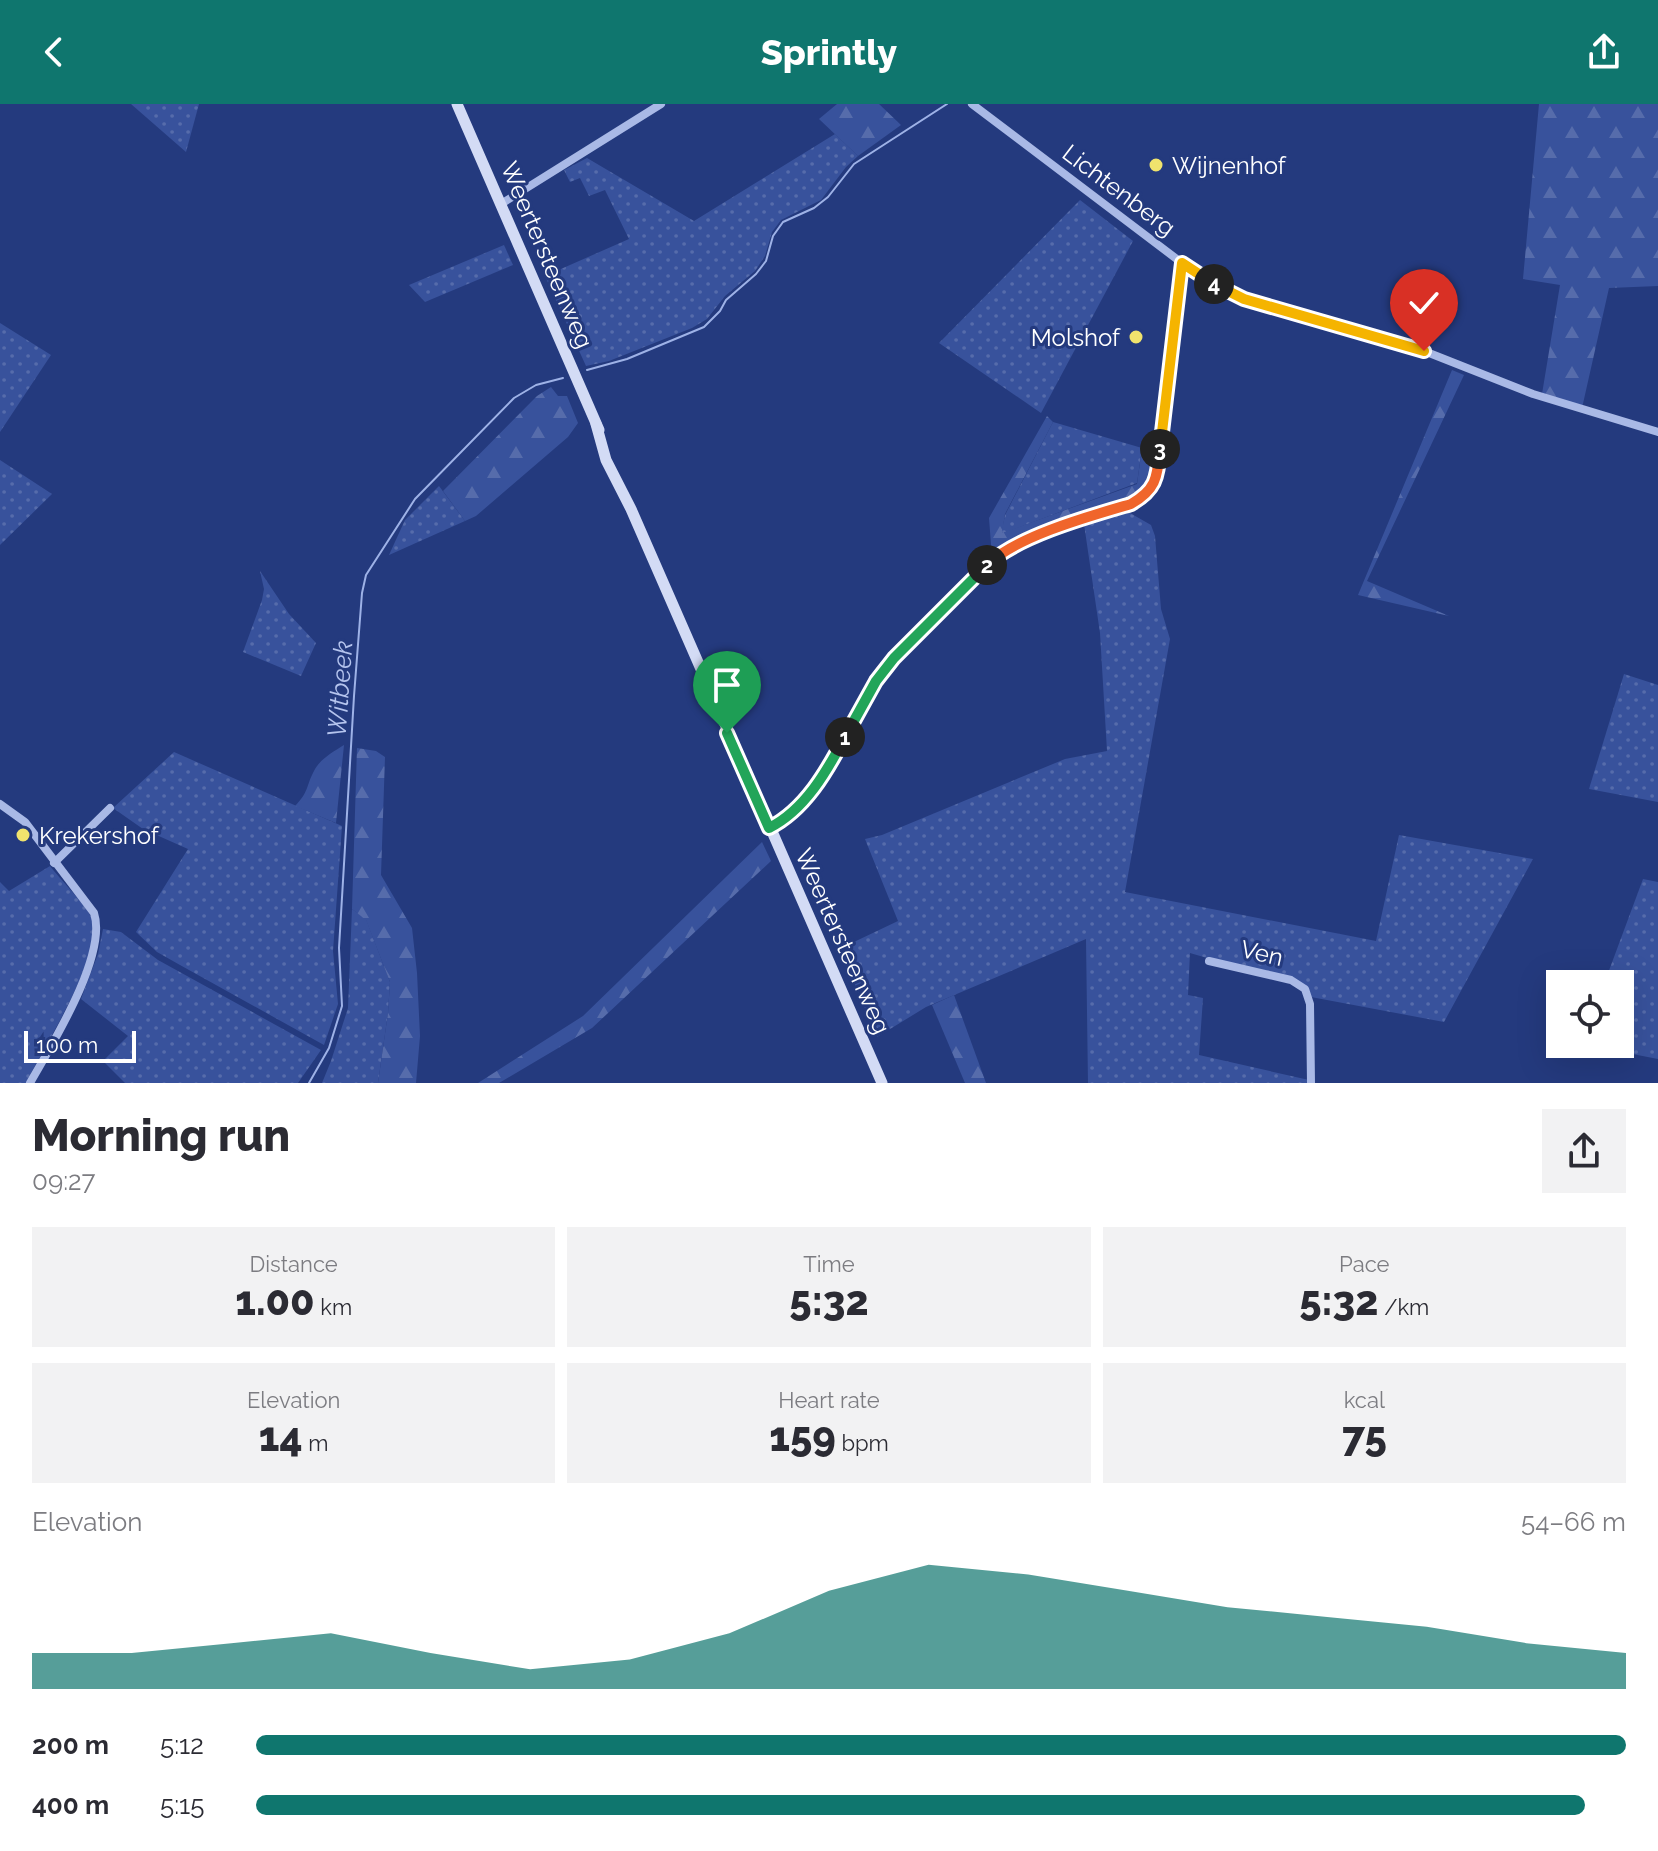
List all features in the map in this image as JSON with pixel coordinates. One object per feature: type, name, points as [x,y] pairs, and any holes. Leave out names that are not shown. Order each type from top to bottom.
[{"type":"main road","name":"Weertersteenweg","points":[[457,104],[596,424],[606,460],[631,509],[882,1083]]},
{"type":"street","points":[[501,204],[661,104]]},
{"type":"street","name":"Lichtenberg","points":[[972,104],[1182,263],[1244,299],[1424,351],[1533,394],[1658,432]]},
{"type":"street","points":[[769,828],[787,816],[822,779],[876,681],[894,658],[994,559],[1024,541],[1131,504],[1145,496],[1156,482],[1182,263]]},
{"type":"street","points":[[0,804],[25,822],[94,913],[97,922],[95,943],[68,1017],[30,1083]]},
{"type":"street","points":[[54,863],[110,808]]},
{"type":"street","name":"Ven","points":[[1209,961],[1291,980],[1305,989],[1310,1004],[1311,1083]]},
{"type":"green space","points":[[131,104],[199,104],[186,152]]},
{"type":"green space","points":[[837,104],[879,104],[901,125],[858,156],[819,119]]},
{"type":"green space","points":[[1539,104],[1658,104],[1658,286],[1609,288],[1582,408],[1542,394],[1560,285],[1523,279]]},
{"type":"green space","points":[[835,134],[858,156],[821,200],[781,220],[772,232],[765,256],[755,271],[725,296],[707,319],[609,361],[586,366],[545,276],[629,239],[605,190],[589,196],[580,178],[570,182],[564,170],[587,158],[694,221]]},
{"type":"green space","points":[[1080,200],[1133,241],[1041,413],[939,343]]},
{"type":"green space","points":[[504,245],[513,265],[425,302],[409,285]]},
{"type":"green space","points":[[0,323],[51,355],[0,432]]},
{"type":"green space","points":[[1452,370],[1464,375],[1367,581],[1449,616],[1358,595]]},
{"type":"green space","points":[[551,387],[558,396],[567,396],[578,423],[568,437],[476,516],[465,521],[443,491],[537,396]]},
{"type":"green space","points":[[1047,416],[1053,422],[1005,514],[1002,533],[1137,484],[1142,448],[1156,449],[1150,483],[1133,499],[1053,525],[1013,542],[992,557],[989,518]]},
{"type":"green space","points":[[1053,422],[1142,448],[1137,483],[1001,534],[1005,515]]},
{"type":"green space","points":[[0,460],[52,494],[0,545]]},
{"type":"green space","points":[[439,486],[465,521],[389,555],[405,520]]},
{"type":"green space","points":[[1119,512],[1130,513],[1151,525],[1155,536],[1161,609],[1170,639],[1125,892],[1376,941],[1399,835],[1533,859],[1444,1022],[1311,997],[1306,987],[1190,953],[1188,995],[1203,998],[1199,1055],[1309,1080],[1309,1083],[1088,1083],[1086,939],[926,1007],[877,1037],[848,968],[835,951],[898,921],[865,839],[882,835],[1065,759],[1107,751],[1100,633],[1084,524]]},
{"type":"green space","points":[[260,571],[289,614],[316,643],[301,676],[243,652],[262,600],[264,589]]},
{"type":"green space","points":[[1624,674],[1658,685],[1658,802],[1589,789]]},
{"type":"green space","points":[[344,745],[336,823],[295,806],[317,767]]},
{"type":"green space","points":[[357,748],[376,751],[385,757],[381,875],[412,928],[420,1036],[416,1083],[378,1083],[390,982],[366,920],[352,909]]},
{"type":"green space","points":[[174,752],[342,826],[333,951],[338,1004],[324,1045],[157,952],[136,932],[188,849],[143,829],[113,808]]},
{"type":"green space","points":[[762,842],[771,861],[592,1028],[499,1083],[478,1083],[583,1016]]},
{"type":"green space","points":[[50,866],[89,914],[94,934],[70,1002],[26,1083],[0,1083],[0,882],[9,891]]},
{"type":"green space","points":[[1643,879],[1658,882],[1658,1059],[1634,1054],[1634,970],[1609,970]]},
{"type":"green space","points":[[352,909],[366,919],[390,982],[378,1083],[322,1083],[348,1008]]},
{"type":"green space","points":[[103,929],[121,932],[158,960],[321,1050],[298,1083],[125,1083],[103,1061],[128,1036],[81,999],[98,954]]},
{"type":"green space","points":[[954,995],[986,1083],[965,1083],[932,1005]]},
{"type":"waterway","points":[[587,370],[627,359],[704,327],[726,300],[766,261],[773,236],[783,222],[814,208],[828,197],[854,164],[947,104]]},
{"type":"waterway","name":"Witbeek","points":[[309,1083],[329,1048],[342,1006],[339,948],[354,696],[366,575],[415,499],[514,398],[536,385],[563,378]]},
{"type":"place","name":"Wijnenhof","points":[[1156,165]]},
{"type":"place","name":"Molshof","points":[[1136,337]]},
{"type":"place","name":"Krekershof","points":[[23,835]]},
{"type":"route","points":[[727,733],[769,828],[787,816],[822,779],[876,681],[894,658],[994,559],[1024,541],[1131,504],[1145,496],[1156,482],[1182,263],[1244,299],[1424,351]]}]
